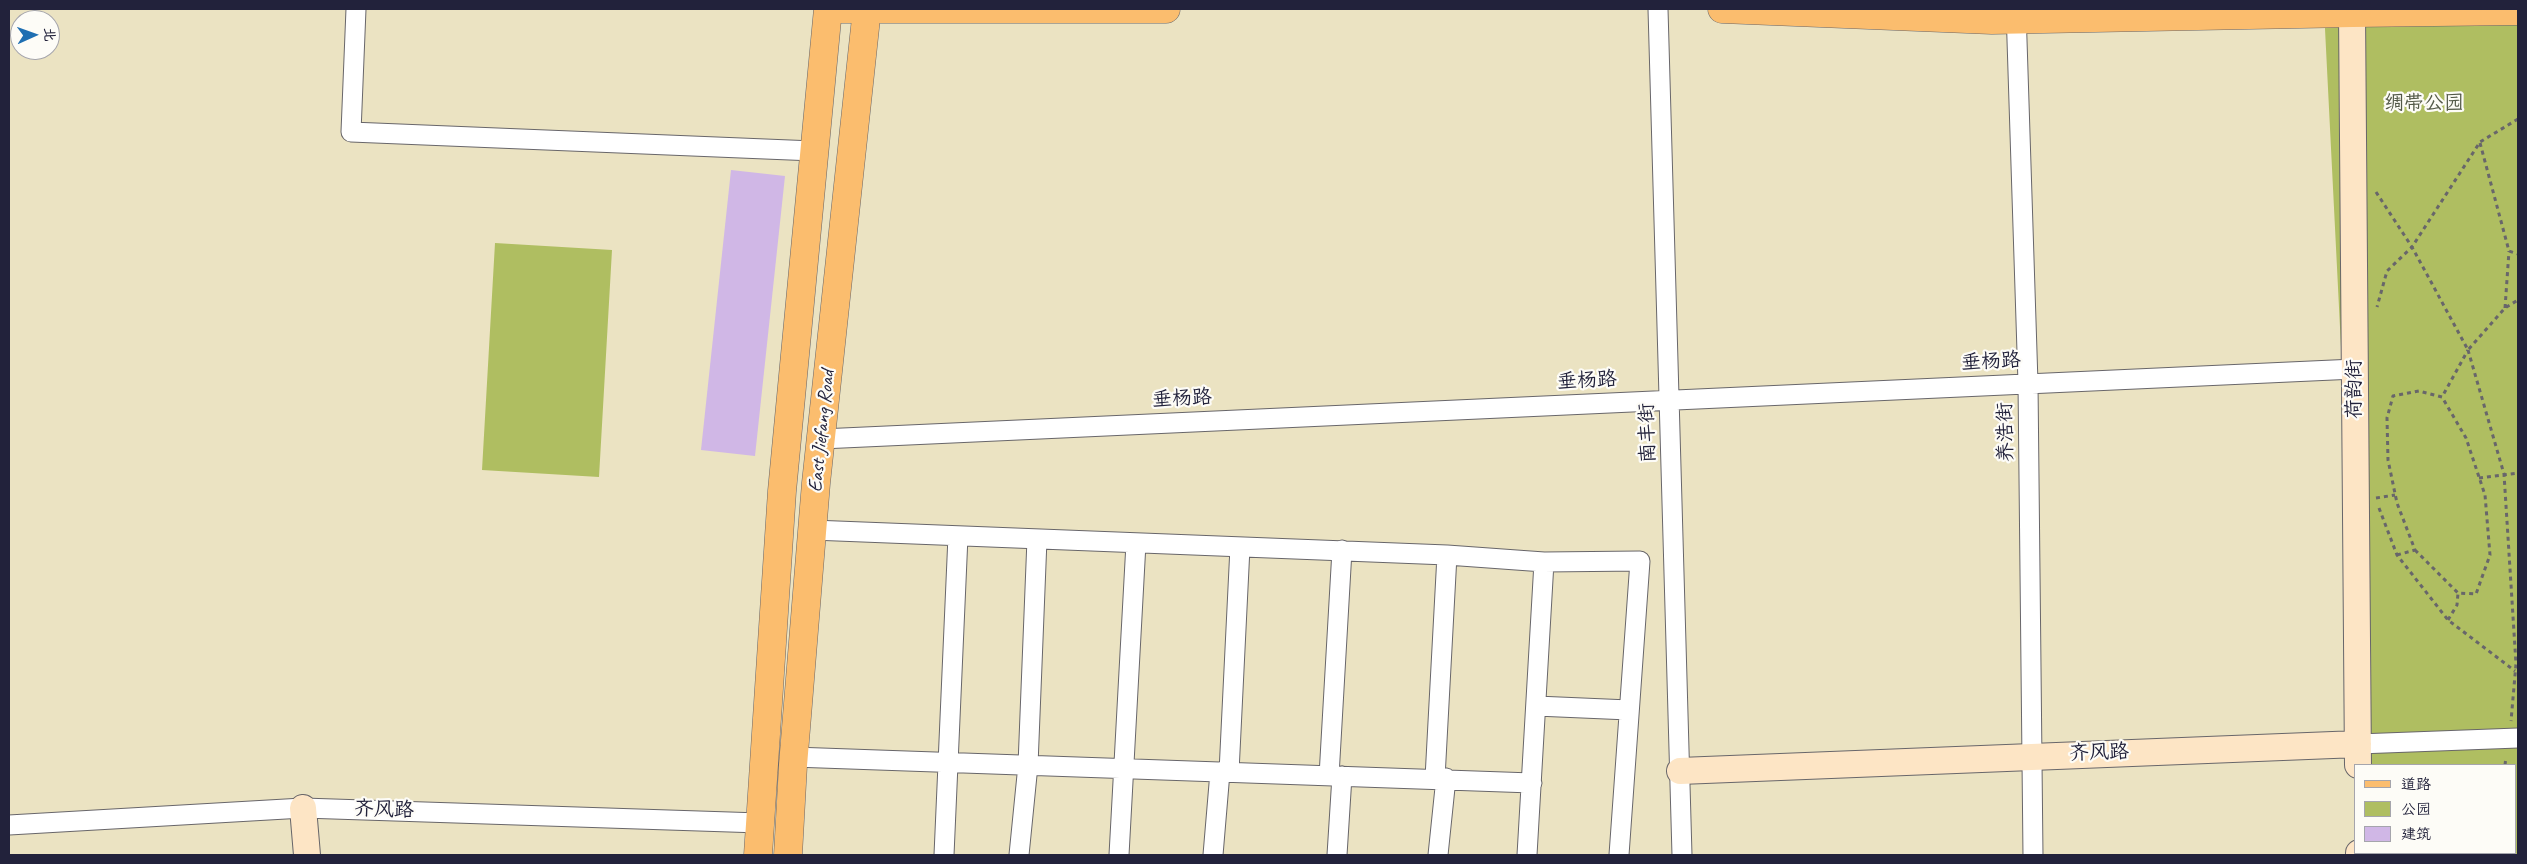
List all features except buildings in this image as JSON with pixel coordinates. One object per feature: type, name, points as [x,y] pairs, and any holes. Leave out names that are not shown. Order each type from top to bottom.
[{"type":"main road","name":"East Jiefang Road","points":[[758,855],[782,491],[828,9]]},
{"type":"main road","points":[[835,9],[1166,9]]},
{"type":"main road","points":[[1722,9],[2015,14],[2518,11]]},
{"type":"main road","name":"East Jiefang Road","points":[[788,855],[793,756],[812,530],[867,10]]},
{"type":"street","points":[[356,9],[351,132],[814,151]]},
{"type":"street","name":"南丰街","points":[[1658,9],[1682,855]]},
{"type":"street","name":"荷韵街","points":[[2352,11],[2358,755]]},
{"type":"street","name":"养浩街","points":[[2015,14],[2028,383],[2033,855]]},
{"type":"street","name":"垂杨路","points":[[821,439],[2355,369]]},
{"type":"street","points":[[812,530],[1447,554],[1544,562],[1640,561],[1619,855]]},
{"type":"street","points":[[944,855],[958,536]]},
{"type":"street","points":[[1019,855],[1028,765],[1037,539]]},
{"type":"street","points":[[1119,855],[1136,543]]},
{"type":"street","points":[[1213,855],[1225,772],[1240,547]]},
{"type":"street","points":[[1337,855],[1336,776],[1342,550]]},
{"type":"street","points":[[1438,855],[1447,554]]},
{"type":"street","points":[[1527,855],[1544,562]]},
{"type":"street","points":[[1536,706],[1629,710]]},
{"type":"street","name":"齐风路","points":[[1680,771],[2033,755],[2358,755],[2514,730]]},
{"type":"street","points":[[793,756],[1336,776],[1440,778],[1532,783]]},
{"type":"street","points":[[303,808],[307,855]]},
{"type":"street","name":"齐风路","points":[[9,825],[303,808],[760,823]]},
{"type":"path","points":[[2377,309],[2387,271],[2412,246],[2480,142],[2518,119]]},
{"type":"path","points":[[2480,142],[2508,251],[2505,308]]},
{"type":"path","points":[[2375,190],[2412,246],[2468,350],[2504,474],[2515,671],[2514,730]]},
{"type":"path","points":[[2508,251],[2518,254]]},
{"type":"path","points":[[2442,397],[2468,350],[2505,308],[2518,300]]},
{"type":"path","points":[[2419,391],[2442,397],[2466,438],[2485,495],[2490,555],[2476,594],[2458,593],[2415,550],[2395,495],[2388,460],[2387,418],[2394,396],[2419,391]]},
{"type":"path","points":[[2479,478],[2518,473]]},
{"type":"path","points":[[2374,489],[2397,555],[2448,620],[2515,671]]},
{"type":"path","points":[[2376,498],[2395,495]]},
{"type":"path","points":[[2397,555],[2415,550]]},
{"type":"path","points":[[2448,620],[2457,605],[2458,593]]},
{"type":"green space","name":"绸带公园","points":[[2324,9],[2518,9],[2518,855],[2367,855],[2517,854],[2517,764],[2362,764]]},
{"type":"green space","points":[[495,243],[612,250],[599,477],[482,470]]}]
